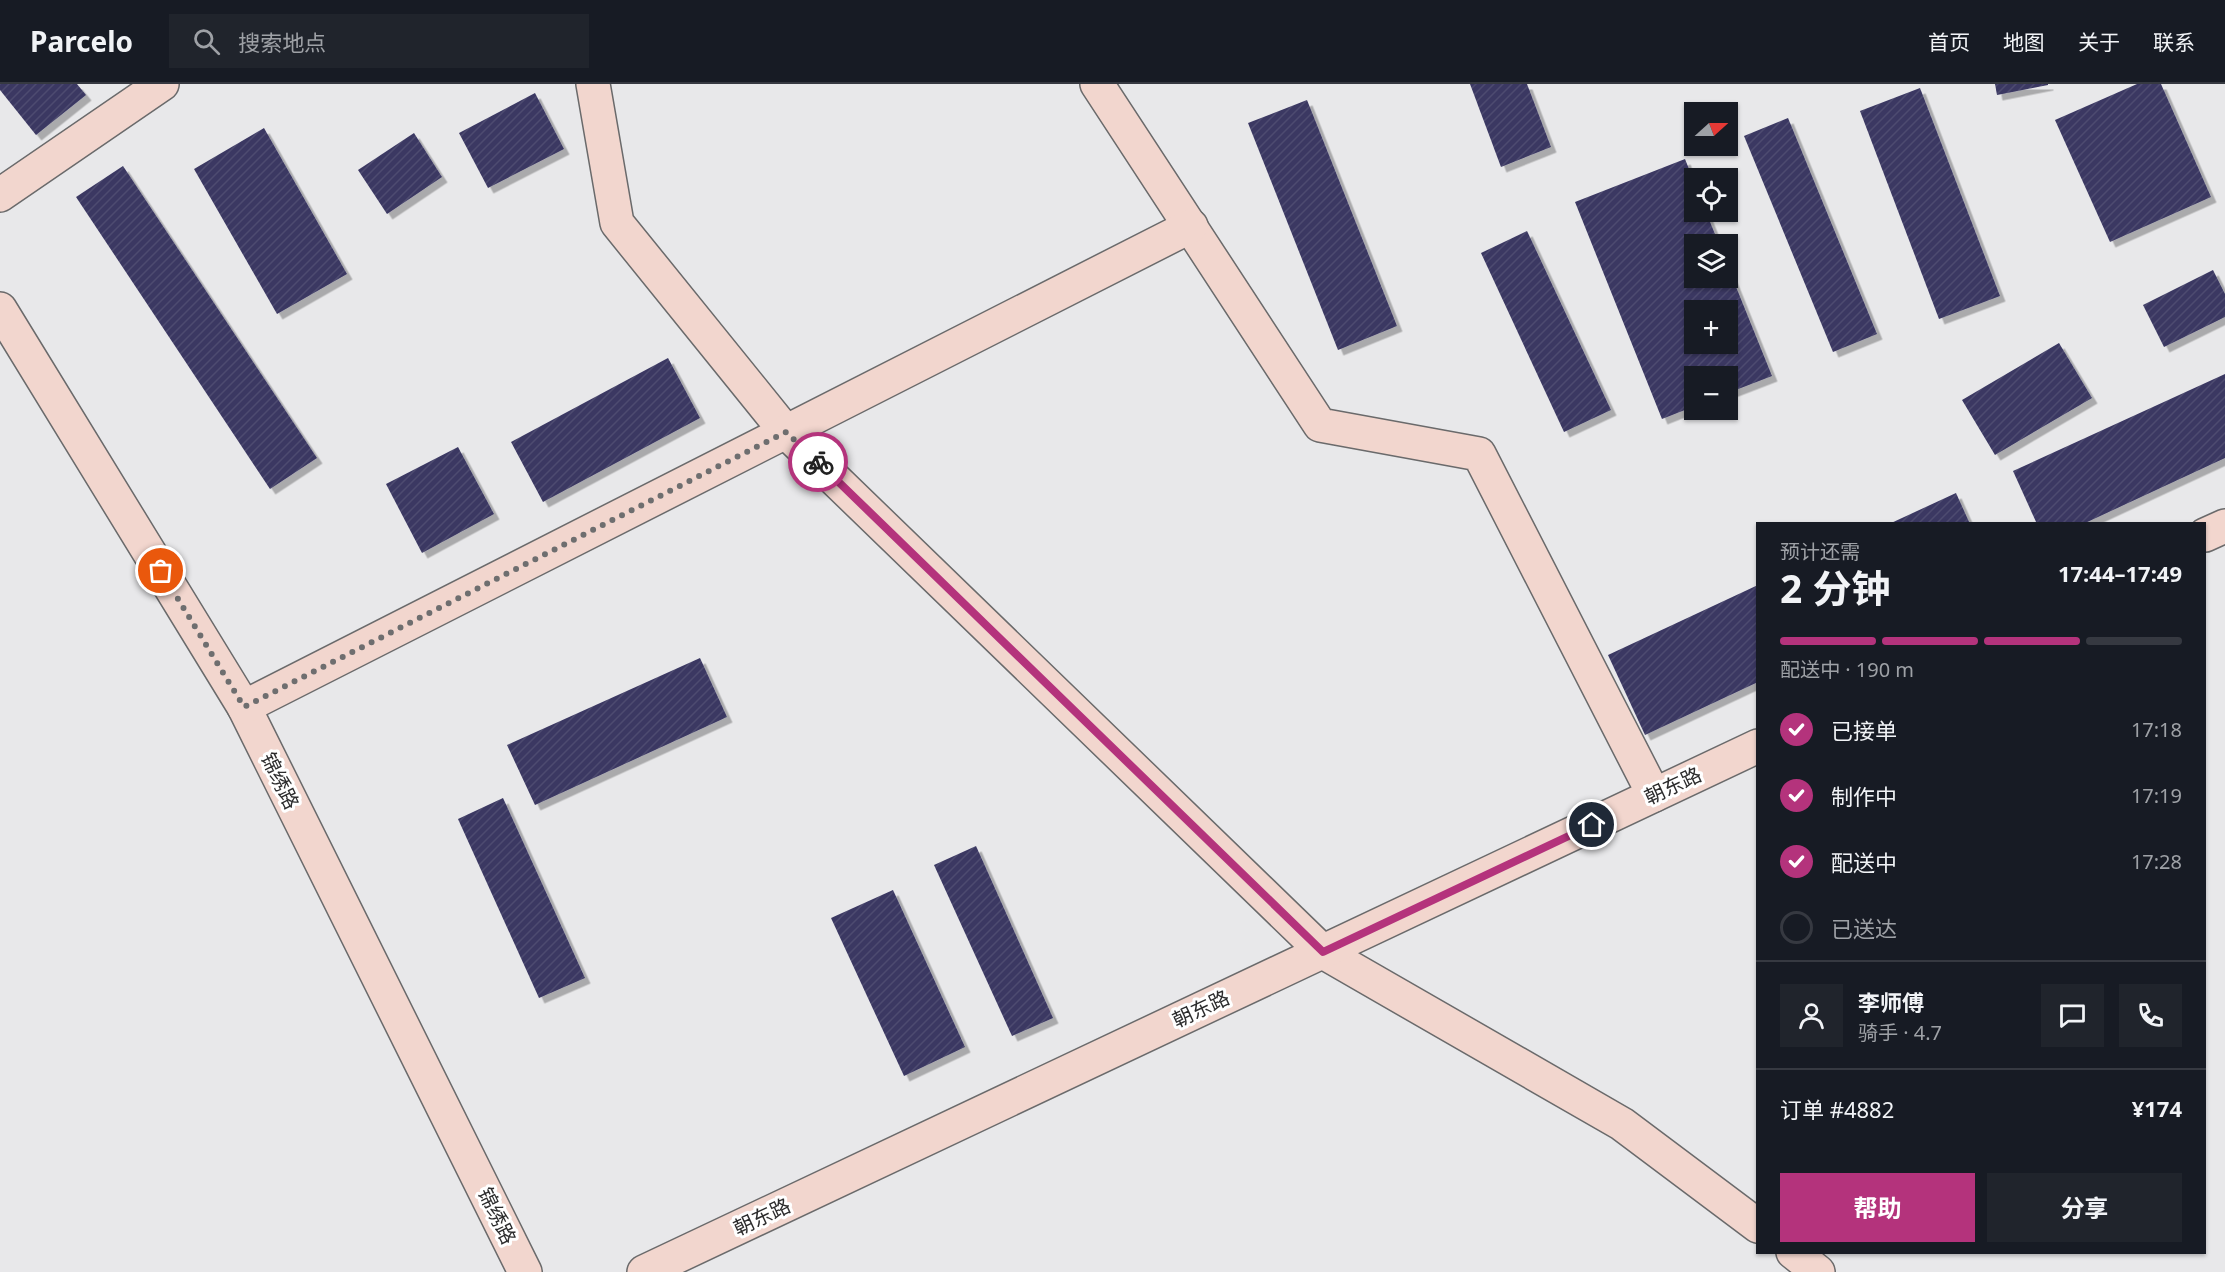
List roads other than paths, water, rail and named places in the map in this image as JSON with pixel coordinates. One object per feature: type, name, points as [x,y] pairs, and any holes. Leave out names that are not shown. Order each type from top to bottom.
[{"type":"street","points":[[0,195],[162,84]]},
{"type":"street","points":[[593,84],[617,223],[786,432],[1323,952],[1622,1124],[1756,1224]]},
{"type":"street","points":[[1097,84],[1320,425],[1479,454],[1654,795]]},
{"type":"street","points":[[244,707],[1191,226]]},
{"type":"street","name":"锦绣路","points":[[0,309],[244,707],[525,1272]]},
{"type":"street","points":[[2206,535],[2225,526]]},
{"type":"street","name":"朝东路","points":[[644,1272],[1756,747]]},
{"type":"street","points":[[1796,1254],[1818,1272]]}]
